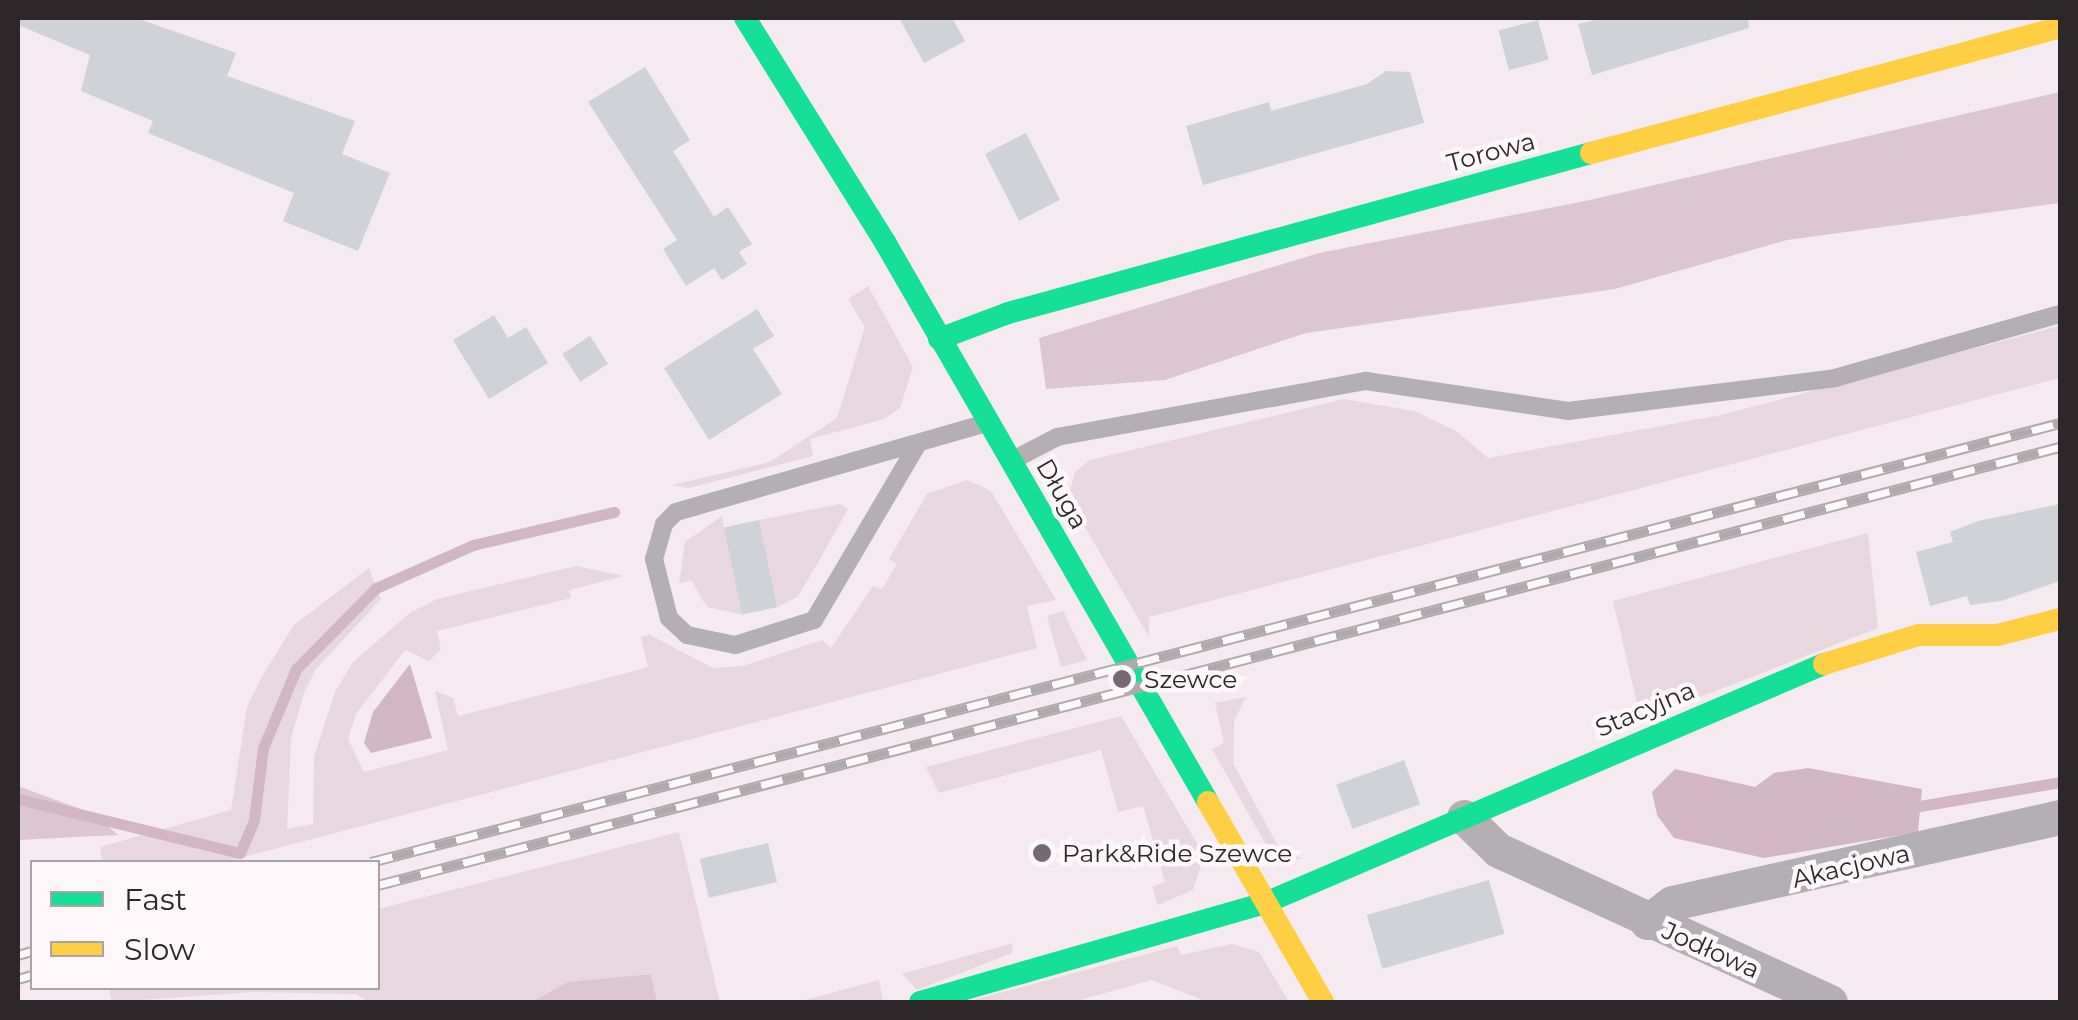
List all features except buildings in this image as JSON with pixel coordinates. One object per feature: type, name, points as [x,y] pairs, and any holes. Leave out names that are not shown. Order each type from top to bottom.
[{"type":"street","name":"Długa","points":[[745,18],[1011,461],[1322,1002]]},
{"type":"street","name":"Torowa","points":[[938,339],[1008,313],[1986,40],[2060,27]]},
{"type":"street","name":"Stacyjna","points":[[920,1002],[1265,903],[1833,660],[1919,635],[1997,635],[2060,619]]},
{"type":"street","name":"Akacjowa","points":[[1647,922],[1672,903],[2060,817]]},
{"type":"street","name":"Jodłowa","points":[[1464,818],[1498,850],[1647,922],[1830,1002]]},
{"type":"lane","points":[[1011,461],[1058,437],[1366,381],[1568,411],[1835,378],[2060,314]]},
{"type":"lane","points":[[916,447],[814,620],[735,646],[687,635],[670,618],[654,559],[664,524],[676,512],[916,447],[988,422]]},
{"type":"shaded area","points":[[2060,92],[2060,203],[1787,240],[1615,289],[1306,333],[1165,380],[1046,389],[1039,338],[1319,253],[1585,201]]},
{"type":"shaded area","points":[[868,286],[913,367],[900,408],[884,419],[810,439],[813,456],[689,488],[672,485],[770,462],[837,418],[865,327],[848,299]]},
{"type":"shaded area","points":[[2060,326],[2060,378],[1149,617],[1149,637],[1068,498],[1075,472],[1090,460],[1344,399],[1414,411],[1456,431],[1488,458],[1721,415]]},
{"type":"shaded area","points":[[967,480],[991,491],[1056,600],[1027,606],[1037,648],[233,860],[102,860],[100,847],[231,810],[247,707],[264,673],[294,625],[369,568],[381,599],[316,669],[304,693],[291,738],[287,829],[313,824],[314,757],[335,692],[353,662],[411,612],[437,599],[576,566],[624,576],[569,590],[571,598],[437,631],[441,649],[429,661],[405,650],[356,714],[348,739],[364,772],[448,750],[435,691],[453,698],[458,716],[627,673],[648,667],[641,637],[650,635],[713,668],[743,666],[822,640],[831,648],[873,586],[882,589],[897,564],[889,559],[927,494]]},
{"type":"shaded area","points":[[840,504],[848,509],[798,596],[778,607],[759,520]]},
{"type":"shaded area","points":[[722,516],[743,615],[707,607],[691,580],[679,584],[685,542]]},
{"type":"shaded area","points":[[1868,533],[1878,628],[1641,720],[1613,601]]},
{"type":"shaded area","points":[[1063,611],[1087,660],[1061,667],[1047,616]]},
{"type":"shaded area","points":[[410,664],[432,738],[371,753],[364,743],[373,712]]},
{"type":"shaded area","points":[[1246,697],[1234,721],[1233,763],[1278,846],[1302,859],[1273,857],[1212,749],[1224,743],[1215,703]]},
{"type":"shaded area","points":[[1121,716],[1204,855],[1193,890],[1158,905],[1152,887],[1165,882],[1143,806],[1118,812],[1101,750],[939,793],[926,767]]},
{"type":"shaded area","points":[[1808,768],[1922,789],[1918,832],[1764,858],[1674,838],[1657,815],[1652,792],[1675,769],[1755,787],[1774,773]]},
{"type":"shaded area","points":[[18,786],[94,814],[118,835],[18,840]]},
{"type":"shaded area","points":[[679,832],[720,1002],[657,1002],[651,974],[569,982],[532,1002],[368,1002],[356,994],[253,992],[112,1002],[109,990],[380,990],[380,908]]},
{"type":"shaded area","points":[[1013,943],[1012,953],[917,990],[902,974]]},
{"type":"shaded area","points":[[1232,944],[1259,952],[1289,1002],[1208,1002],[1151,980],[1073,1002],[965,1002],[1177,946],[1181,955]]},
{"type":"shaded area","points":[[651,974],[657,1002],[532,1002],[568,982]]},
{"type":"shaded area","points":[[879,980],[883,1001],[798,1002],[864,984]]},
{"type":"waterway","points":[[18,799],[240,853],[254,820],[263,748],[296,669],[376,588],[473,545],[614,512]]},
{"type":"waterway","points":[[1908,808],[2060,782]]},
{"type":"railway","points":[[379,860],[2060,423]]},
{"type":"railway","points":[[380,884],[2060,447]]},
{"type":"railway","points":[[18,955],[30,952]]},
{"type":"railway","points":[[18,979],[30,976]]},
{"type":"traffic: fast","points":[[745,18],[886,244],[1208,802]]},
{"type":"traffic: fast","points":[[939,339],[1008,313],[1591,153]]},
{"type":"traffic: fast","points":[[920,1002],[1265,903],[1824,664]]},
{"type":"traffic: slow","points":[[1591,153],[2060,27]]},
{"type":"traffic: slow","points":[[1824,664],[1919,635],[1997,635],[2060,619]]},
{"type":"traffic: slow","points":[[1208,802],[1323,1002]]},
{"type":"place","name":"Szewce","points":[[1122,679]]},
{"type":"place","name":"Park&Ride Szewce","points":[[1042,853]]}]
